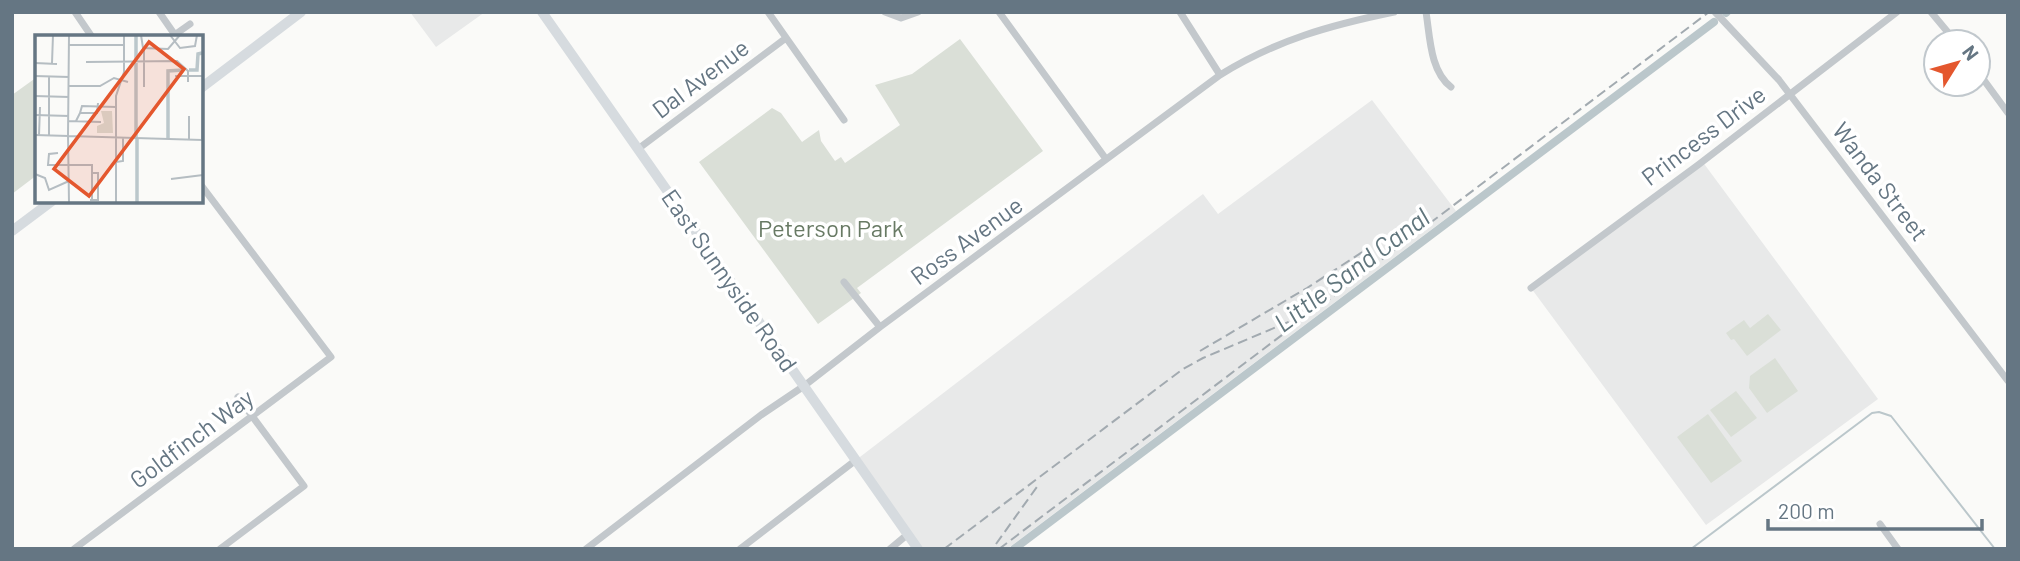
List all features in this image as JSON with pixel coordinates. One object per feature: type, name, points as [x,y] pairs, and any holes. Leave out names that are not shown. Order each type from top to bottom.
[{"type":"main road","points":[[203,86],[301,12]]},
{"type":"main road","name":"East Sunnyside Road","points":[[542,12],[918,549]]},
{"type":"main road","points":[[12,231],[49,203]]},
{"type":"street","points":[[75,12],[91,35]]},
{"type":"street","points":[[159,12],[173,35]]},
{"type":"street","points":[[768,12],[844,120]]},
{"type":"street","points":[[885,12],[901,18],[917,13]]},
{"type":"street","points":[[999,12],[1106,159]]},
{"type":"street","points":[[1180,12],[1220,75]]},
{"type":"street","name":"Ross Avenue","points":[[586,549],[761,415],[804,386],[1220,75],[1251,55],[1273,46],[1333,25],[1394,12]]},
{"type":"street","points":[[1426,12],[1436,68],[1441,80],[1451,87]]},
{"type":"street","name":"Wanda Street","points":[[1715,12],[1766,64],[2008,381]]},
{"type":"street","name":"Princess Drive","points":[[1531,288],[1897,12]]},
{"type":"street","points":[[1931,12],[1944,28]]},
{"type":"street","points":[[175,35],[190,24]]},
{"type":"street","name":"Dal Avenue","points":[[638,149],[786,38]]},
{"type":"street","points":[[1992,91],[2008,113]]},
{"type":"street","name":"Goldfinch Way","points":[[74,549],[331,357],[203,188]]},
{"type":"street","points":[[844,282],[880,327]]},
{"type":"street","points":[[220,549],[304,486],[238,397]]},
{"type":"street","points":[[740,549],[856,460]]},
{"type":"street","points":[[1880,524],[1898,549]]},
{"type":"street","points":[[890,549],[908,534]]},
{"type":"shaded area","points":[[410,12],[485,12],[436,47]]},
{"type":"shaded area","points":[[1372,100],[1456,211],[1007,549],[918,549],[856,460],[1203,194],[1218,214]]},
{"type":"shaded area","points":[[1702,161],[1878,399],[1706,525],[1531,288]]},
{"type":"green space","name":"Peterson Park","points":[[960,39],[1043,151],[857,288],[861,293],[818,324],[699,162],[772,108],[781,113],[802,142],[819,130],[821,141],[835,161],[841,157],[845,163],[900,125],[875,85],[912,74]]},
{"type":"green space","points":[[35,78],[35,177],[12,194],[12,95]]},
{"type":"green space","points":[[1768,314],[1781,330],[1747,356],[1726,333],[1744,320],[1750,328]]},
{"type":"green space","points":[[1775,358],[1798,391],[1767,413],[1749,388],[1750,376]]},
{"type":"green space","points":[[1736,391],[1757,418],[1731,437],[1710,410]]},
{"type":"green space","points":[[1708,414],[1742,461],[1711,483],[1677,437]]},
{"type":"waterway","name":"Little Sand Canal","points":[[1014,549],[1714,22]]},
{"type":"waterway","points":[[1691,549],[1872,413],[1879,412],[1891,416],[1995,549]]},
{"type":"railway","points":[[999,549],[1709,12]]},
{"type":"railway","points":[[1200,351],[1367,249]]},
{"type":"railway","points":[[944,549],[1183,369],[1293,320]]},
{"type":"railway","points":[[996,544],[1039,484]]}]
